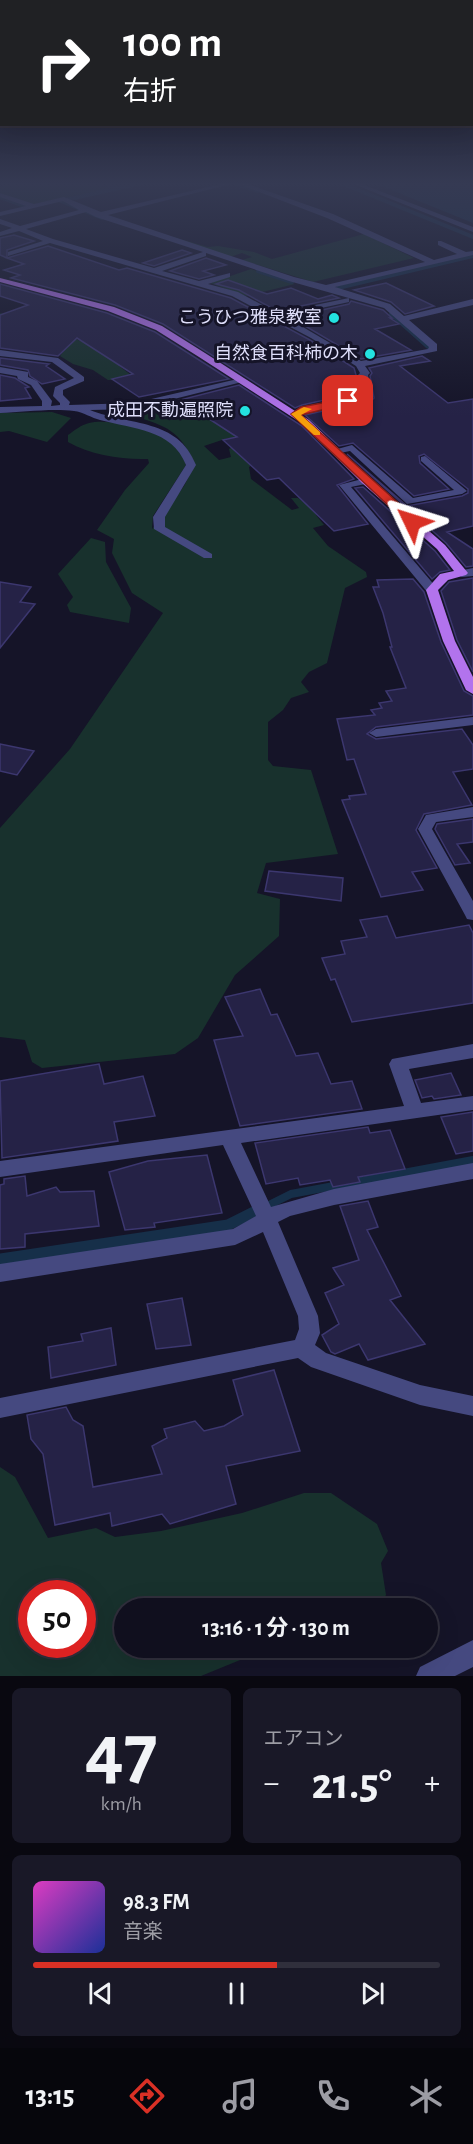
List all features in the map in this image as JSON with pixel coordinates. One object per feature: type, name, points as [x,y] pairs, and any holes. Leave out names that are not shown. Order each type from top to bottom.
[{"type":"main road","points":[[0,280],[111,309],[159,328],[295,414],[468,572]]},
{"type":"main road","points":[[468,572],[444,577],[432,590],[449,641],[473,690]]},
{"type":"street","points":[[119,261],[235,294],[359,364],[365,373],[363,375],[369,396],[304,409],[295,414]]},
{"type":"street","points":[[153,271],[182,261]]},
{"type":"street","points":[[238,261],[387,306],[434,348],[426,352],[359,364]]},
{"type":"street","points":[[326,287],[393,274],[436,261]]},
{"type":"street","points":[[202,283],[227,275]]},
{"type":"street","points":[[274,316],[346,300]]},
{"type":"street","points":[[403,319],[473,302]]},
{"type":"street","points":[[0,353],[55,360],[81,379],[58,389],[57,392],[65,402],[64,408]]},
{"type":"street","points":[[0,370],[25,374],[21,377],[36,385],[47,401],[46,409]]},
{"type":"street","points":[[0,410],[134,406],[239,380]]},
{"type":"street","points":[[78,408],[99,418],[149,428],[178,442],[191,465],[159,517],[160,529],[208,556]]},
{"type":"street","points":[[335,451],[352,448],[411,502],[462,491],[425,459]]},
{"type":"street","points":[[366,481],[344,485],[432,590]]},
{"type":"street","points":[[376,733],[473,721]]},
{"type":"street","points":[[473,812],[431,818],[425,829],[473,915]]},
{"type":"street","points":[[415,1111],[398,1064],[473,1051]]},
{"type":"street","points":[[0,1169],[473,1103]]},
{"type":"street","points":[[0,1408],[302,1348],[308,1341],[310,1325],[308,1316],[264,1211],[229,1137]]},
{"type":"street","points":[[264,1211],[287,1210],[332,1198],[473,1171]]},
{"type":"street","points":[[0,1273],[235,1237],[251,1232],[264,1211]]},
{"type":"street","points":[[302,1348],[319,1360],[420,1395],[473,1406]]},
{"type":"street","points":[[429,1676],[473,1653]]},
{"type":"green space","points":[[246,261],[400,261],[313,282]]},
{"type":"green space","points":[[251,269],[295,284],[246,296],[210,283]]},
{"type":"green space","points":[[0,313],[134,361],[119,366],[131,375],[122,380],[108,380],[93,370],[73,364],[60,356],[65,349],[44,346],[0,326]]},
{"type":"green space","points":[[163,403],[180,407],[189,406],[209,420],[220,417],[240,422],[237,440],[228,438],[204,446],[219,460],[231,457],[229,449],[232,447],[271,454],[249,467],[251,479],[292,510],[299,508],[291,498],[298,498],[313,508],[324,525],[313,528],[328,546],[366,572],[367,577],[345,588],[327,663],[309,672],[301,682],[309,692],[291,698],[283,710],[268,722],[268,760],[273,766],[311,770],[338,854],[266,863],[257,893],[280,899],[279,936],[235,975],[198,1038],[175,1054],[42,1068],[32,1062],[25,1040],[0,1037],[0,828],[70,749],[163,613],[132,593],[112,553],[114,539],[97,530],[125,490],[149,463],[148,459],[128,459],[77,447],[68,442],[68,435],[89,423],[110,422],[149,431],[179,448],[186,465],[153,516],[152,529],[184,486],[195,464],[184,444],[171,431],[134,416],[136,410]]},
{"type":"green space","points":[[52,412],[71,418],[47,442],[9,431],[0,432],[0,413]]},
{"type":"green space","points":[[91,538],[105,542],[106,562],[131,608],[129,623],[70,612],[67,605],[73,597],[58,574]]},
{"type":"green space","points":[[0,1467],[15,1477],[48,1538],[96,1528],[115,1537],[161,1531],[242,1513],[304,1493],[331,1493],[377,1524],[388,1551],[381,1563],[386,1595],[384,1598],[114,1598],[114,1658],[245,1658],[201,1676],[0,1676]]},
{"type":"building","points":[[16,261],[93,261],[119,270],[127,268],[231,298],[310,340],[354,368],[361,392],[295,408],[163,324],[115,305],[11,278],[20,275],[4,270],[24,264]]},
{"type":"building","points":[[148,261],[168,261],[154,266],[143,263]]},
{"type":"building","points":[[197,261],[215,261],[226,265],[203,271],[214,275],[199,279],[170,271]]},
{"type":"building","points":[[228,280],[267,294],[291,288],[318,299],[332,295],[339,298],[277,311],[239,290],[216,284]]},
{"type":"building","points":[[386,283],[434,306],[405,314],[391,302],[354,290]]},
{"type":"building","points":[[0,284],[107,313],[155,332],[229,379],[139,397],[112,379],[133,374],[77,338],[58,356],[0,348],[0,315],[28,305],[0,296]]},
{"type":"building","points":[[351,301],[383,310],[399,324],[375,329],[411,350],[361,359],[290,317],[349,304]]},
{"type":"building","points":[[422,356],[430,361],[400,366],[448,403],[473,399],[473,526],[447,532],[473,549],[473,566],[466,567],[446,543],[347,454],[407,506],[462,496],[468,493],[468,489],[424,454],[419,456],[420,463],[449,489],[414,496],[353,443],[339,446],[305,415],[372,400],[374,398],[370,376],[372,373],[369,368]]},
{"type":"building","points":[[0,358],[49,364],[46,366],[65,379],[42,384],[30,376],[28,370],[0,365]]},
{"type":"building","points":[[0,375],[15,378],[29,387],[25,388],[31,398],[0,401]]},
{"type":"building","points":[[239,385],[302,426],[354,479],[337,485],[368,524],[334,531],[279,478],[267,480],[223,440],[237,437],[180,400]]},
{"type":"building","points":[[363,487],[435,551],[450,570],[440,572],[432,579],[355,488]]},
{"type":"building","points":[[473,578],[473,672],[457,640],[441,591],[449,582]]},
{"type":"building","points":[[413,579],[424,592],[441,642],[464,691],[473,696],[473,715],[376,727],[367,734],[376,739],[462,729],[473,745],[473,769],[453,772],[472,805],[424,814],[416,830],[437,868],[412,872],[423,890],[381,897],[342,800],[350,799],[349,796],[366,794],[354,759],[347,760],[337,719],[375,715],[371,710],[382,708],[379,703],[392,701],[386,691],[406,688],[390,647],[392,647],[383,613],[373,587],[379,587],[377,580]]},
{"type":"building","points":[[0,582],[31,587],[20,602],[35,604],[0,648]]},
{"type":"building","points":[[0,744],[34,751],[17,775],[0,771]]},
{"type":"building","points":[[473,819],[473,842],[457,844],[470,863],[455,865],[435,829],[437,824]]},
{"type":"building","points":[[269,871],[343,878],[341,901],[265,891]]},
{"type":"building","points":[[387,916],[396,938],[469,925],[473,933],[473,1003],[352,1022],[335,979],[331,980],[322,958],[345,954],[341,941],[367,937],[360,920]]},
{"type":"building","points":[[260,989],[271,1015],[277,1014],[296,1056],[318,1053],[331,1084],[352,1081],[362,1109],[240,1126],[214,1040],[243,1036],[225,997]]},
{"type":"building","points":[[99,1064],[104,1084],[143,1076],[155,1116],[114,1122],[118,1141],[2,1158],[0,1081]]},
{"type":"building","points":[[451,1073],[461,1095],[434,1099],[432,1096],[422,1098],[415,1080]]},
{"type":"building","points":[[473,1112],[473,1151],[456,1154],[441,1117]]},
{"type":"building","points":[[368,1127],[370,1133],[390,1130],[405,1169],[358,1177],[360,1182],[333,1187],[330,1180],[300,1185],[298,1178],[266,1184],[255,1143]]},
{"type":"building","points":[[207,1155],[222,1213],[154,1223],[155,1227],[125,1230],[109,1172],[148,1161]]},
{"type":"building","points":[[25,1176],[27,1196],[56,1187],[60,1192],[94,1191],[99,1226],[25,1234],[25,1247],[0,1249],[0,1185],[4,1184],[4,1179]]},
{"type":"building","points":[[368,1201],[378,1227],[367,1230],[401,1296],[390,1300],[425,1344],[368,1360],[359,1344],[335,1354],[331,1352],[322,1335],[339,1324],[325,1293],[344,1285],[333,1268],[359,1260],[340,1206]]},
{"type":"building","points":[[182,1298],[191,1345],[156,1349],[147,1304]]},
{"type":"building","points":[[111,1328],[116,1365],[51,1378],[48,1347],[83,1341],[81,1334]]},
{"type":"building","points":[[274,1370],[300,1451],[226,1466],[236,1504],[170,1524],[162,1514],[112,1526],[110,1513],[55,1525],[43,1454],[31,1439],[27,1415],[66,1407],[73,1420],[83,1426],[93,1487],[162,1474],[152,1446],[167,1438],[164,1429],[195,1421],[204,1431],[224,1426],[243,1415],[233,1380]]},
{"type":"waterway","points":[[338,288],[451,261]]},
{"type":"waterway","points":[[258,271],[292,282]]},
{"type":"waterway","points":[[391,314],[428,347]]},
{"type":"waterway","points":[[263,1208],[291,1194],[473,1160]]},
{"type":"waterway","points":[[0,1259],[228,1225],[266,1206]]},
{"type":"slow traffic","points":[[307,409],[295,414],[317,434]]},
{"type":"place","name":"こうひつ雅泉教室","points":[[334,318]]},
{"type":"place","name":"自然食百科柿の木","points":[[370,354]]},
{"type":"place","name":"成田不動遍照院","points":[[245,411]]},
{"type":"route","points":[[348,401],[304,409],[295,414],[412,522]]}]
